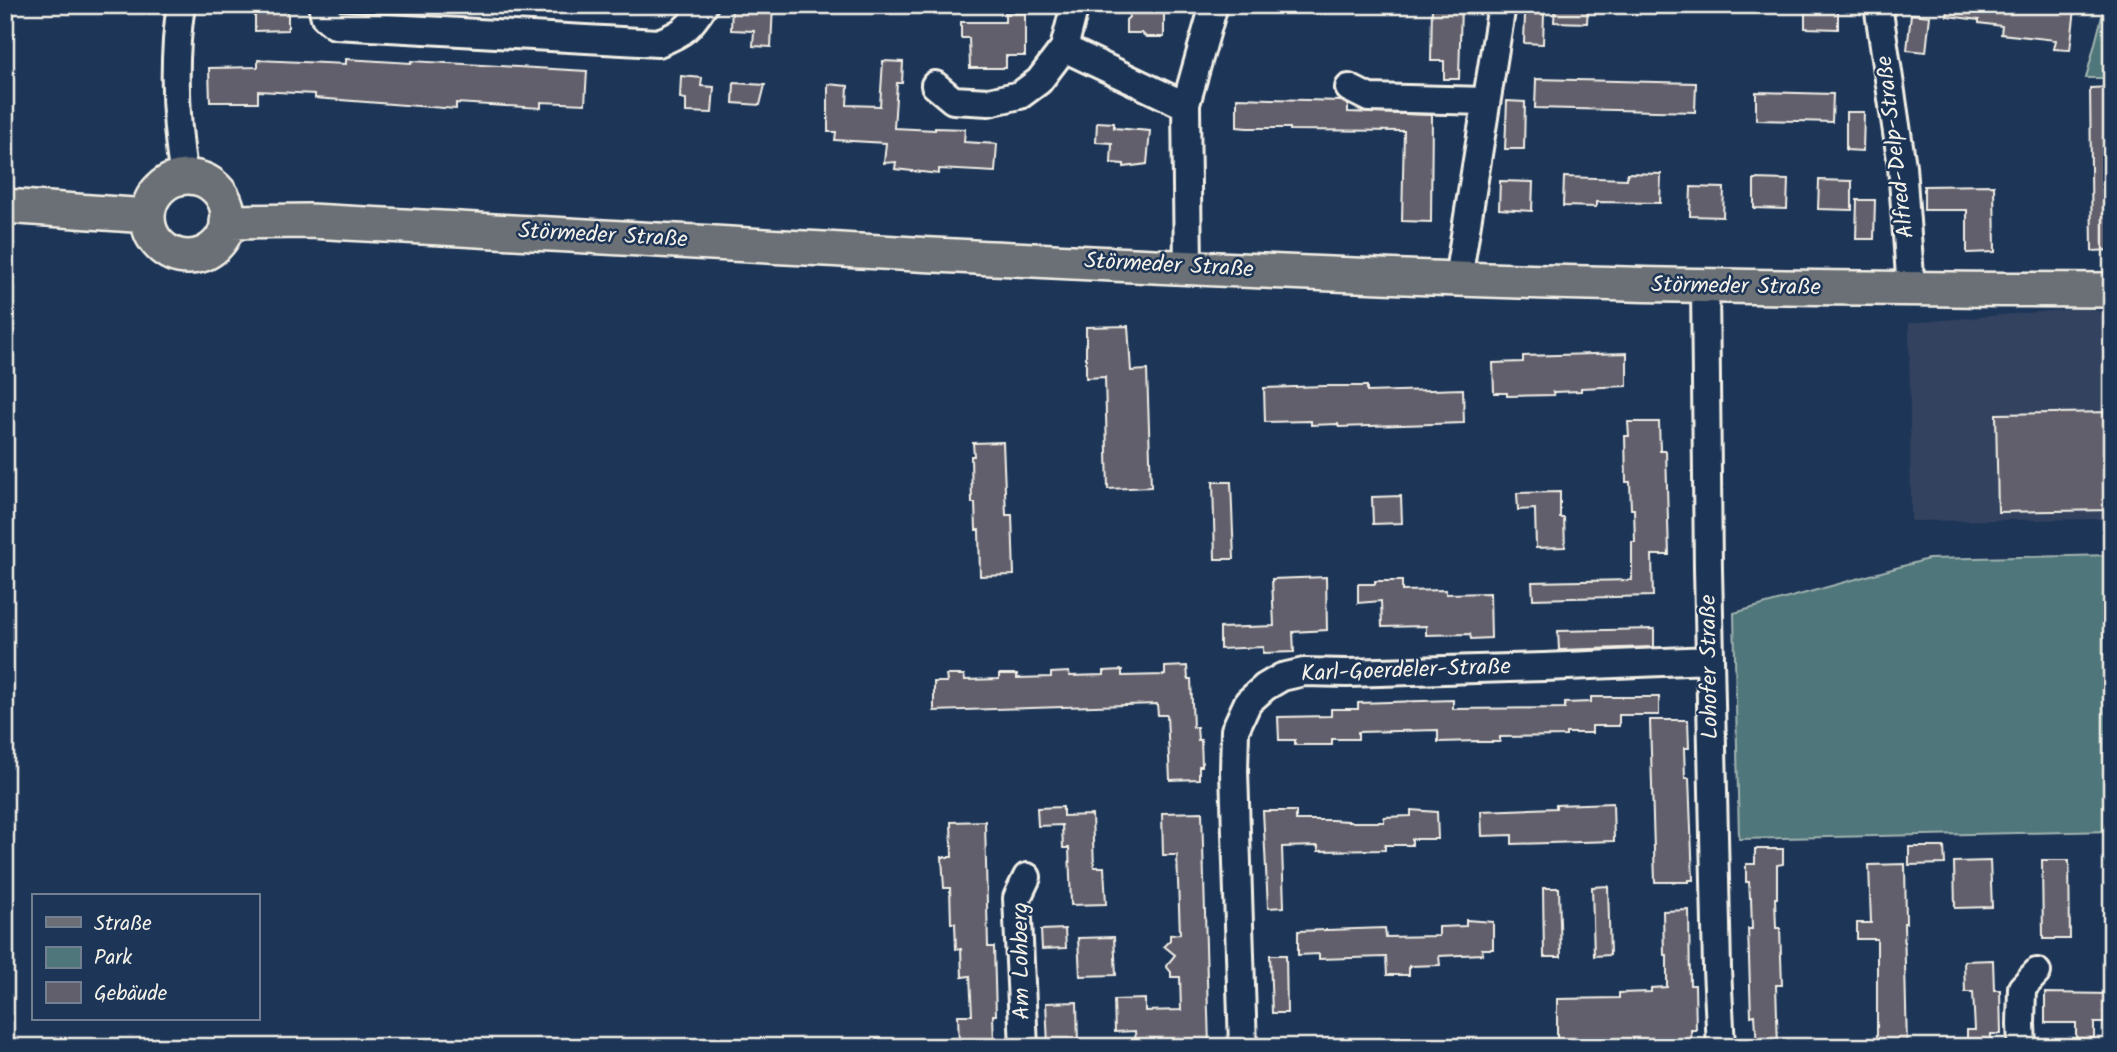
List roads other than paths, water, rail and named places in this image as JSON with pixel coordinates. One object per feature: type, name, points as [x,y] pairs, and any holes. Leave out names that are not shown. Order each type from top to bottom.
[{"type":"main road","points":[[184,178],[207,182],[223,199],[227,211],[228,222],[221,240],[207,252],[195,257],[171,254],[154,239],[149,228],[151,202],[159,190],[170,181],[184,178]]},
{"type":"main road","points":[[5,206],[148,216]]},
{"type":"main road","name":"Störmeder Straße","points":[[228,222],[309,220],[1188,268],[1458,279],[1911,290],[2112,290]]},
{"type":"street","points":[[181,5],[176,37],[174,97],[184,178]]},
{"type":"street","points":[[323,5],[325,17],[335,25],[658,43],[690,27],[704,5]]},
{"type":"street","points":[[935,85],[953,100],[989,102],[1020,95],[1039,81],[1064,48],[1075,5]]},
{"type":"street","points":[[1188,268],[1186,103],[1214,5]]},
{"type":"street","points":[[1458,279],[1502,5]]},
{"type":"street","name":"Alfred-Delp-Straße","points":[[1878,5],[1902,166],[1911,290]]},
{"type":"street","points":[[1064,48],[1178,102],[1186,103]]},
{"type":"street","points":[[1349,88],[1369,98],[1486,101]]},
{"type":"street","name":"Lohofer Straße","points":[[1705,286],[1710,660],[1721,1047]]},
{"type":"street","name":"Karl-Goerdeler-Straße","points":[[1243,1047],[1234,771],[1236,730],[1248,702],[1265,687],[1282,677],[1304,672],[1491,669],[1710,660]]},
{"type":"street","name":"Am Lohberg","points":[[1024,1047],[1017,898],[1027,877]]},
{"type":"street","points":[[2022,1047],[2022,988],[2037,972]]}]
